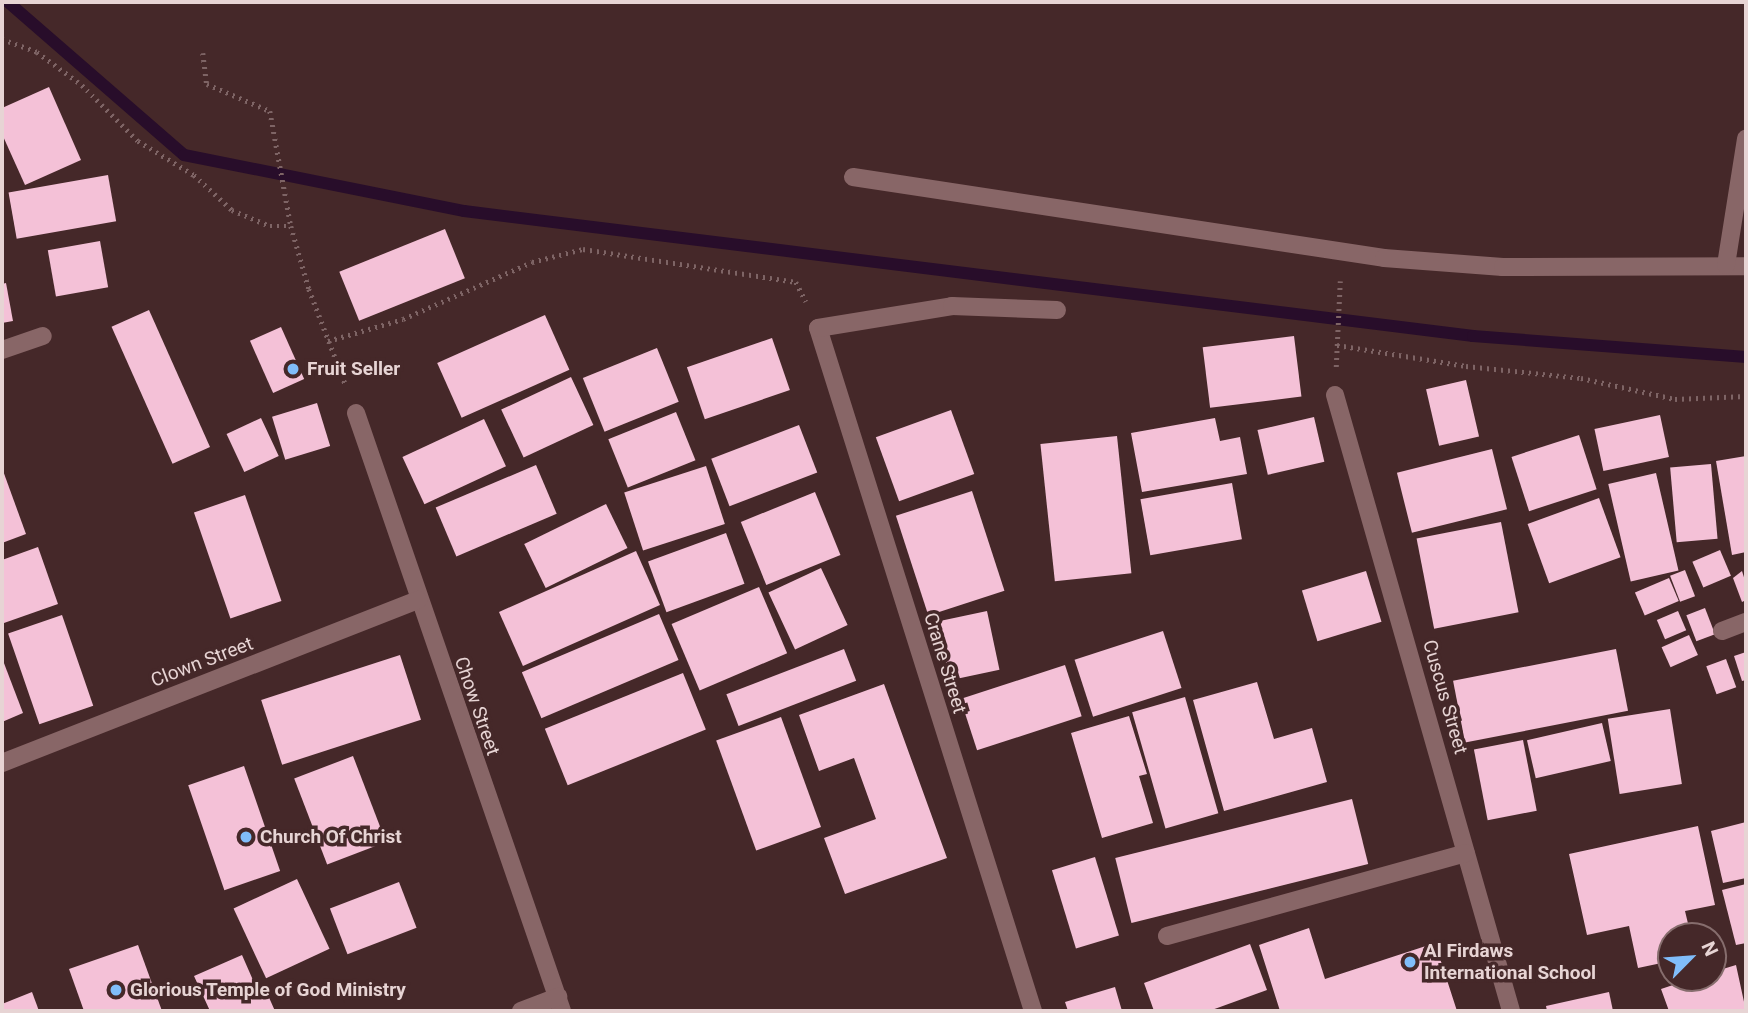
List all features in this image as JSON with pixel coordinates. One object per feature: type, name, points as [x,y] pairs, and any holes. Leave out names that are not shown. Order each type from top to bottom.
[{"type":"street","points":[[1726,265],[1746,139]]},
{"type":"street","points":[[853,177],[1384,258],[1503,267],[1746,266]]},
{"type":"street","points":[[818,328],[952,306],[1057,310]]},
{"type":"street","name":"Crane Street","points":[[818,328],[1033,1011]]},
{"type":"street","points":[[2,350],[43,336]]},
{"type":"street","name":"Cuscus Street","points":[[1335,396],[1511,1011]]},
{"type":"street","name":"Chow Street","points":[[356,413],[418,600],[560,1004]]},
{"type":"street","name":"Clown Street","points":[[2,763],[418,600]]},
{"type":"street","points":[[1722,631],[1746,622]]},
{"type":"street","points":[[1167,936],[1466,853]]},
{"type":"street","points":[[521,1011],[560,1004]]},
{"type":"path","points":[[2,39],[37,52],[71,77],[138,141],[194,176],[232,210],[271,226],[291,226]]},
{"type":"path","points":[[203,53],[208,84],[270,111],[276,132],[291,226],[328,341],[356,413]]},
{"type":"path","points":[[328,341],[403,319],[532,262],[583,249],[796,282],[818,328]]},
{"type":"path","points":[[1340,291],[1337,345],[1466,366],[1581,378],[1675,399],[1746,396]]},
{"type":"building","points":[[49,87],[81,160],[25,185],[2,134],[2,108]]},
{"type":"building","points":[[108,175],[116,221],[17,239],[9,193]]},
{"type":"building","points":[[445,229],[465,278],[359,321],[339,272]]},
{"type":"building","points":[[100,241],[108,287],[56,296],[48,250]]},
{"type":"building","points":[[6,283],[13,321],[2,323],[2,284]]},
{"type":"building","points":[[149,310],[210,447],[173,464],[112,327]]},
{"type":"building","points":[[545,315],[569,370],[462,418],[437,363]]},
{"type":"building","points":[[281,327],[304,379],[273,393],[250,341]]},
{"type":"building","points":[[1294,336],[1301,397],[1210,408],[1203,347]]},
{"type":"building","points":[[772,338],[790,390],[705,419],[687,367]]},
{"type":"building","points":[[657,348],[679,402],[605,432],[583,378]]},
{"type":"building","points":[[571,377],[593,425],[524,458],[501,410]]},
{"type":"building","points":[[1466,380],[1479,437],[1439,446],[1426,389]]},
{"type":"building","points":[[317,403],[330,446],[285,460],[272,417]]},
{"type":"building","points":[[951,410],[974,474],[899,501],[876,437]]},
{"type":"building","points":[[676,412],[695,460],[628,488],[608,439]]},
{"type":"building","points":[[1660,415],[1669,457],[1603,471],[1594,429]]},
{"type":"building","points":[[1314,417],[1324,462],[1268,475],[1257,430]]},
{"type":"building","points":[[261,418],[279,456],[244,472],[227,434]]},
{"type":"building","points":[[1215,418],[1220,441],[1240,437],[1247,474],[1142,492],[1131,433]]},
{"type":"building","points":[[484,419],[506,466],[424,504],[402,457]]},
{"type":"building","points":[[799,425],[817,473],[730,506],[711,459]]},
{"type":"building","points":[[1579,435],[1597,489],[1529,511],[1511,457]]},
{"type":"building","points":[[1117,436],[1131,573],[1055,581],[1040,444]]},
{"type":"building","points":[[1492,449],[1507,509],[1412,533],[1397,473]]},
{"type":"building","points":[[1746,456],[1746,552],[1732,555],[1716,461]]},
{"type":"building","points":[[1711,464],[1718,539],[1677,542],[1670,468]]},
{"type":"building","points":[[536,465],[557,514],[456,556],[436,508]]},
{"type":"building","points":[[706,466],[725,524],[643,551],[624,493]]},
{"type":"building","points":[[2,468],[26,534],[2,543]]},
{"type":"building","points":[[1656,473],[1678,570],[1631,581],[1608,484]]},
{"type":"building","points":[[1232,483],[1242,539],[1150,555],[1140,499]]},
{"type":"building","points":[[972,491],[1004,591],[928,616],[896,516]]},
{"type":"building","points":[[815,492],[840,555],[766,585],[741,522]]},
{"type":"building","points":[[245,495],[281,601],[230,618],[194,513]]},
{"type":"building","points":[[1599,498],[1621,557],[1549,583],[1528,524]]},
{"type":"building","points":[[606,504],[627,548],[546,588],[524,544]]},
{"type":"building","points":[[1501,522],[1519,612],[1434,629],[1417,538]]},
{"type":"building","points":[[726,533],[744,584],[666,612],[648,561]]},
{"type":"building","points":[[38,547],[58,604],[4,623],[2,560]]},
{"type":"building","points":[[1720,550],[1731,576],[1703,587],[1692,562]]},
{"type":"building","points":[[636,551],[660,605],[523,666],[499,612]]},
{"type":"building","points":[[821,568],[848,625],[795,650],[768,593]]},
{"type":"building","points":[[1685,570],[1695,596],[1680,602],[1670,576]]},
{"type":"building","points":[[1366,571],[1381,622],[1317,641],[1302,591]]},
{"type":"building","points":[[1742,571],[1746,584],[1746,600],[1742,602],[1733,578]]},
{"type":"building","points":[[1669,578],[1679,601],[1645,615],[1635,592]]},
{"type":"building","points":[[759,587],[787,653],[700,690],[672,624]]},
{"type":"building","points":[[1705,608],[1715,634],[1696,641],[1686,615]]},
{"type":"building","points":[[987,611],[999,670],[948,681],[935,622]]},
{"type":"building","points":[[1678,611],[1686,630],[1665,639],[1657,620]]},
{"type":"building","points":[[659,614],[679,660],[541,718],[522,672]]},
{"type":"building","points":[[62,615],[93,706],[39,724],[8,634]]},
{"type":"building","points":[[1163,631],[1182,688],[1093,717],[1075,660]]},
{"type":"building","points":[[1689,635],[1698,655],[1671,667],[1662,647]]},
{"type":"building","points":[[844,649],[856,681],[739,726],[726,694]]},
{"type":"building","points":[[1616,649],[1628,711],[1465,743],[1453,681]]},
{"type":"building","points":[[1746,652],[1746,680],[1742,681],[1734,656]]},
{"type":"building","points":[[400,655],[421,720],[282,765],[261,700]]},
{"type":"building","points":[[2,658],[23,713],[2,722]]},
{"type":"building","points":[[1726,659],[1736,687],[1717,694],[1706,666]]},
{"type":"building","points":[[1065,665],[1082,716],[977,750],[960,699]]},
{"type":"building","points":[[683,673],[706,730],[568,785],[545,729]]},
{"type":"building","points":[[1257,682],[1274,739],[1312,728],[1327,782],[1224,811],[1193,700]]},
{"type":"building","points":[[884,684],[947,858],[845,894],[824,838],[876,819],[854,758],[819,771],[799,715]]},
{"type":"building","points":[[1185,697],[1218,813],[1165,828],[1132,712]]},
{"type":"building","points":[[1670,709],[1682,784],[1620,794],[1608,719]]},
{"type":"building","points":[[1129,716],[1147,774],[1139,776],[1153,823],[1102,838],[1071,733]]},
{"type":"building","points":[[781,717],[821,827],[756,851],[716,741]]},
{"type":"building","points":[[1602,723],[1611,761],[1536,778],[1527,740]]},
{"type":"building","points":[[1523,740],[1537,811],[1488,820],[1474,750]]},
{"type":"building","points":[[353,756],[386,842],[327,864],[294,779]]},
{"type":"building","points":[[244,766],[280,871],[224,890],[188,785]]},
{"type":"building","points":[[1352,799],[1368,864],[1131,923],[1115,858]]},
{"type":"building","points":[[1746,822],[1746,878],[1723,883],[1711,831]]},
{"type":"building","points":[[1698,826],[1715,905],[1685,911],[1688,922],[1657,922],[1657,964],[1638,968],[1629,926],[1587,935],[1569,854]]},
{"type":"building","points":[[1095,857],[1119,935],[1076,949],[1052,870]]},
{"type":"building","points":[[297,879],[330,949],[266,978],[234,909]]},
{"type":"building","points":[[399,882],[417,928],[347,954],[330,909]]},
{"type":"building","points":[[1746,884],[1746,943],[1736,945],[1722,890]]},
{"type":"building","name":"Al Firdaws International School","points":[[1309,928],[1325,979],[1435,943],[1457,1011],[1280,1011],[1259,945]]},
{"type":"building","points":[[1250,944],[1267,990],[1209,1011],[1154,1011],[1144,983]]},
{"type":"building","name":"Glorious Temple of God Ministry","points":[[138,945],[162,1011],[84,1011],[69,969]]},
{"type":"building","points":[[242,955],[260,996],[267,993],[275,1011],[210,1011],[194,976]]},
{"type":"building","points":[[1736,965],[1746,1011],[1669,1011],[1662,992],[1727,992],[1727,968]]},
{"type":"building","points":[[1115,987],[1122,1011],[1068,1011],[1065,1002]]},
{"type":"building","points":[[32,992],[39,1011],[2,1011],[2,1004]]},
{"type":"building","points":[[1609,992],[1613,1011],[1547,1011],[1546,1006]]},
{"type":"waterway","points":[[8,2],[184,155],[464,211],[1473,336],[1746,357]]},
{"type":"place","name":"Fruit Seller","points":[[293,369]]},
{"type":"place","name":"Church Of Christ","points":[[246,837]]},
{"type":"place","name":"Al Firdaws International School","points":[[1410,962]]},
{"type":"place","name":"Glorious Temple of God Ministry","points":[[116,990]]}]
